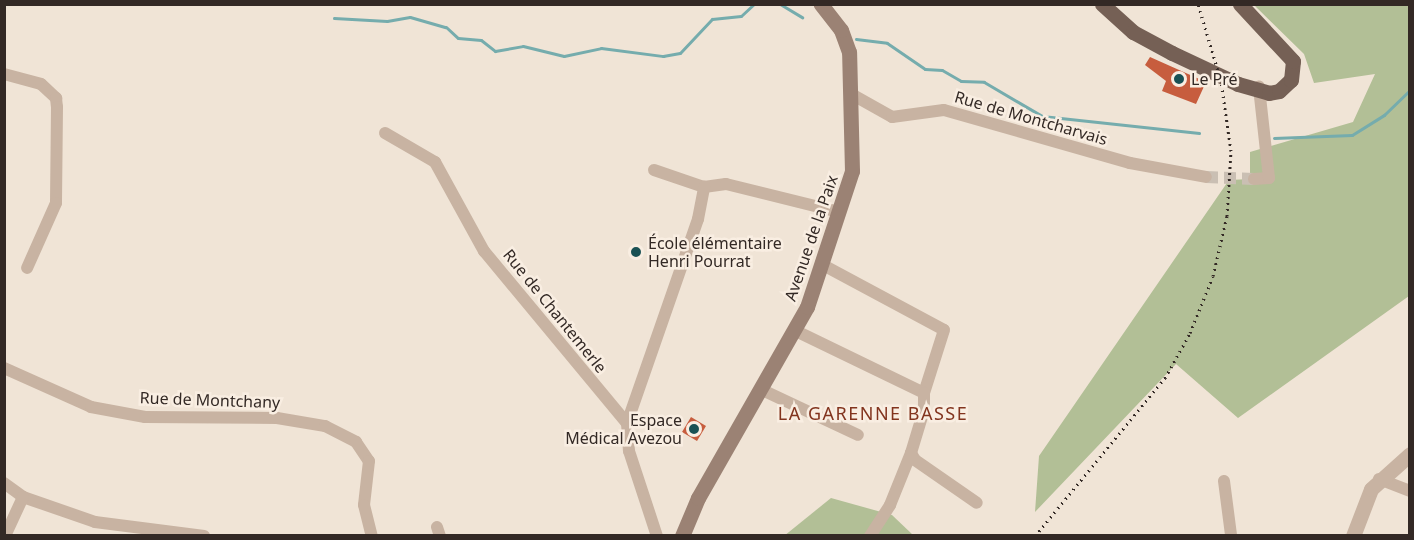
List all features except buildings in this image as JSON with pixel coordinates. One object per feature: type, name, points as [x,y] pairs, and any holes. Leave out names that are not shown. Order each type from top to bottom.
[{"type":"main road","name":"Avenue de la Paix","points":[[682,536],[698,498],[796,331],[823,265],[852,171],[853,95],[849,52],[841,30],[821,4]]},
{"type":"main road","points":[[1102,4],[1133,32],[1238,84],[1269,93],[1286,87],[1294,72],[1293,61],[1240,4]]},
{"type":"main road","points":[[1232,4],[1289,62],[1282,85],[1259,89]]},
{"type":"street","points":[[4,74],[41,84],[56,98],[56,203],[27,268]]},
{"type":"street","points":[[1254,179],[1269,178],[1259,89]]},
{"type":"street","name":"Rue de Montcharvais","points":[[853,95],[892,117],[944,110],[1130,163],[1206,177]]},
{"type":"street","name":"Rue de Chantemerle","points":[[385,133],[435,162],[484,251],[627,423]]},
{"type":"street","points":[[654,170],[704,187],[726,184],[839,212]]},
{"type":"street","points":[[657,536],[629,451],[627,423],[698,219],[704,187]]},
{"type":"street","points":[[823,265],[944,330],[924,393],[924,410],[911,453],[890,505],[870,536]]},
{"type":"street","points":[[796,331],[924,393]]},
{"type":"street","name":"Rue de Montchany","points":[[4,368],[91,407],[145,417],[277,418],[325,426],[356,441],[369,461],[371,480],[364,505],[372,536]]},
{"type":"street","points":[[760,389],[858,435]]},
{"type":"street","points":[[911,453],[915,460],[977,503]]},
{"type":"street","points":[[1353,536],[1359,513],[1379,479],[1410,454]]},
{"type":"street","points":[[1379,479],[1410,491]]},
{"type":"street","points":[[1224,481],[1231,536]]},
{"type":"street","points":[[4,483],[23,497],[95,522],[204,536]]},
{"type":"street","points":[[4,536],[23,497]]},
{"type":"green space","points":[[1254,5],[1409,5],[1409,296],[1238,418],[1176,364],[1035,512],[1039,456],[1229,180],[1250,179],[1250,152],[1353,122],[1375,74],[1314,83],[1304,54]]},
{"type":"green space","points":[[831,498],[892,515],[913,535],[784,536]]},
{"type":"waterway","points":[[334,18],[387,21],[410,17],[446,27],[458,38],[481,40],[495,51],[523,46],[564,56],[601,48],[663,56],[680,53],[712,19],[741,16],[754,4]]},
{"type":"waterway","points":[[780,4],[802,17]]},
{"type":"waterway","points":[[856,39],[887,43],[925,69],[942,70],[961,81],[984,82],[1042,116],[1199,133]]},
{"type":"waterway","points":[[1274,138],[1352,135],[1384,115],[1410,90]]},
{"type":"tunnel","points":[[1206,177],[1254,179]]},
{"type":"railway","points":[[1035,536],[1165,378],[1190,333],[1213,276],[1227,216],[1231,151],[1221,81],[1198,4]]},
{"type":"place","name":"Le Pré","points":[[1179,79]]},
{"type":"place","name":"École élémentaire Henri Pourrat","points":[[636,252]]},
{"type":"place","name":"Espace Médical Avezou","points":[[694,429]]},
{"type":"district","name":"LA GARENNE BASSE","points":[[873,413]]}]
